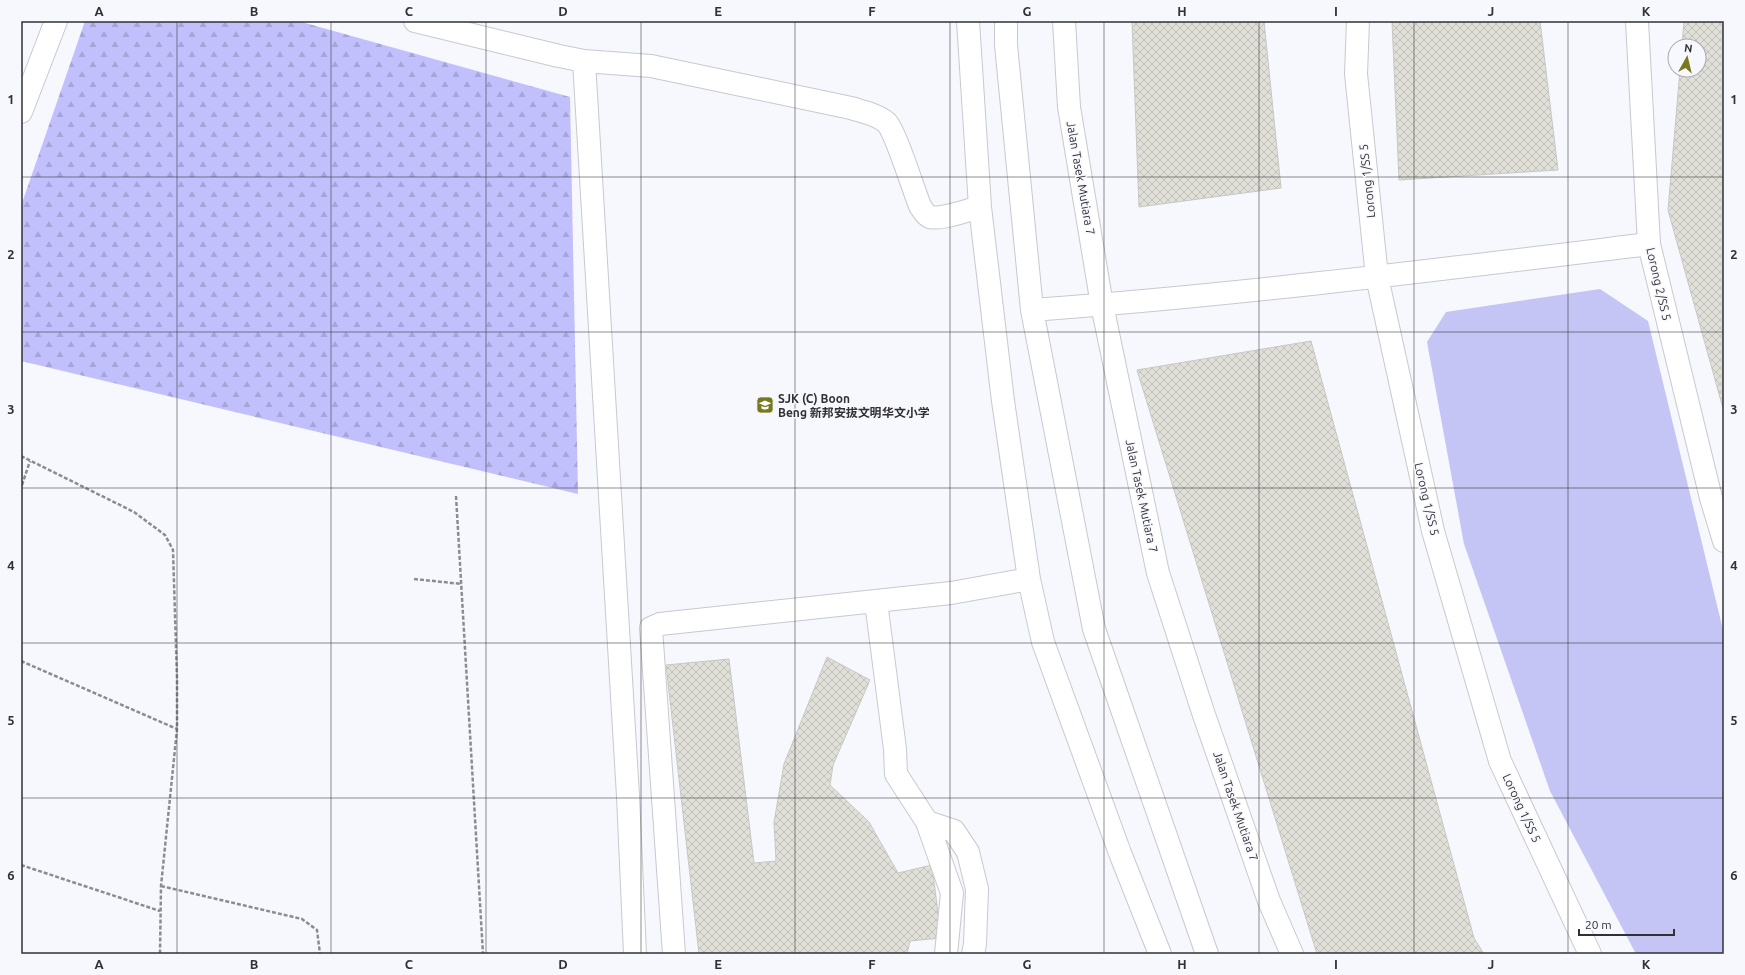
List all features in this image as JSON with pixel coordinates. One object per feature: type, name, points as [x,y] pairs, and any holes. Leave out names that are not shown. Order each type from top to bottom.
[{"type":"street","points":[[21,112],[56,21]]},
{"type":"street","points":[[415,21],[559,56],[584,60],[651,66],[851,108],[875,115],[887,123],[895,138],[920,206],[925,213],[930,217],[940,217],[980,207]]},
{"type":"street","points":[[968,21],[980,207],[1003,401],[1029,579],[1044,642],[1120,853],[1160,954]]},
{"type":"street","points":[[1006,21],[1006,45],[1032,310],[1094,630],[1207,954]]},
{"type":"street","name":"Jalan Tasek Mutiara 7","points":[[1064,21],[1069,107],[1102,305],[1158,573],[1203,712],[1268,901],[1292,954]]},
{"type":"street","name":"Lorong 1/SS 5","points":[[1358,21],[1356,74],[1377,278],[1433,531],[1500,761],[1590,954]]},
{"type":"street","name":"Lorong 2/SS 5","points":[[1637,21],[1649,244],[1711,498],[1724,541]]},
{"type":"street","points":[[584,60],[628,788],[635,954]]},
{"type":"street","points":[[1032,310],[1102,305],[1377,278],[1649,244]]},
{"type":"street","points":[[674,954],[651,628],[660,624],[952,593],[1029,579]]},
{"type":"street","points":[[876,602],[895,749],[896,774],[927,822],[952,893],[946,954]]},
{"type":"street","points":[[927,822],[954,831],[968,852],[977,889],[976,944],[973,954]]},
{"type":"path","points":[[21,456],[134,512],[164,535],[172,550],[177,679],[177,729],[161,886],[160,954]]},
{"type":"path","points":[[22,485],[30,461]]},
{"type":"path","points":[[456,496],[483,954]]},
{"type":"path","points":[[414,579],[462,584]]},
{"type":"path","points":[[21,661],[177,729]]},
{"type":"path","points":[[21,865],[160,911]]},
{"type":"path","points":[[161,886],[302,919],[317,930],[320,954]]},
{"type":"green space","points":[[85,21],[298,21],[570,97],[578,494],[21,361],[21,206]]},
{"type":"shaded area","points":[[1600,289],[1648,321],[1724,634],[1724,954],[1636,954],[1550,791],[1464,544],[1427,342],[1446,312]]},
{"type":"building","points":[[1132,21],[1264,21],[1281,188],[1139,207]]},
{"type":"building","points":[[1392,21],[1540,21],[1558,170],[1399,180]]},
{"type":"building","points":[[1684,21],[1724,21],[1724,412],[1668,210],[1679,78],[1707,78],[1707,38],[1683,38]]},
{"type":"building","points":[[1311,341],[1474,938],[1484,954],[1317,954],[1137,370]]},
{"type":"building","points":[[827,657],[870,680],[833,765],[830,785],[869,822],[898,873],[932,865],[941,938],[910,941],[907,954],[699,954],[666,665],[729,659],[754,863],[776,861],[774,822],[784,764]]},
{"type":"place","name":"SJK (C) Boon Beng 新邦安拔文明华文小学","points":[[765,405]]}]
